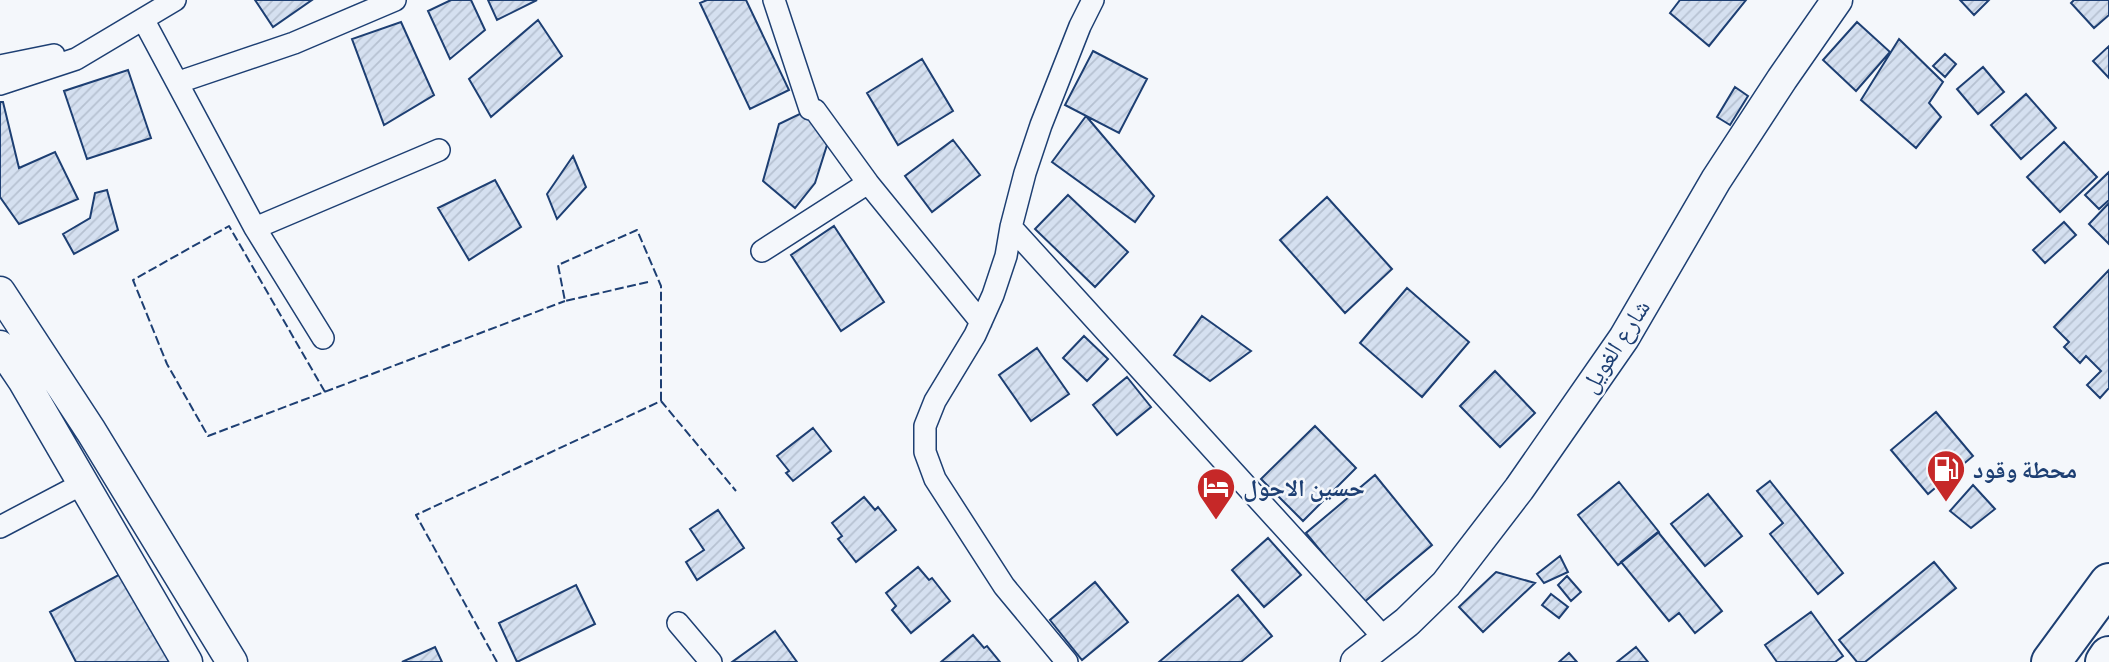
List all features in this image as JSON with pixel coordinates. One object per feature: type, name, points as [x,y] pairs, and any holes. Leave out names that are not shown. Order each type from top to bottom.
[{"type":"highway","points":[[2051,662],[2109,583]]},
{"type":"highway","points":[[2105,662],[2109,656]]},
{"type":"street","points":[[0,84],[76,60],[175,0]]},
{"type":"street","points":[[178,82],[294,43],[395,0]]},
{"type":"street","points":[[774,0],[810,109],[815,110],[868,183],[981,322]]},
{"type":"street","points":[[1067,662],[1004,586],[934,478],[925,452],[925,426],[935,401],[981,322],[993,295],[1041,125],[1093,0]]},
{"type":"street","name":"شارع الغويل","points":[[1356,662],[1386,640],[1446,584],[1519,489],[1624,338],[1716,180],[1836,0]]},
{"type":"street","points":[[143,19],[256,228],[323,338]]},
{"type":"street","points":[[0,66],[100,44]]},
{"type":"street","points":[[256,228],[439,150]]},
{"type":"street","points":[[762,251],[868,183]]},
{"type":"street","points":[[1011,227],[1386,640]]},
{"type":"street","points":[[0,292],[91,431],[232,662]]},
{"type":"street","points":[[0,346],[23,380],[187,662]]},
{"type":"street","points":[[0,527],[82,484]]},
{"type":"street","points":[[678,623],[711,662]]},
{"type":"building","points":[[255,0],[312,0],[273,27]]},
{"type":"building","points":[[451,0],[471,0],[485,30],[450,59],[428,11]]},
{"type":"building","points":[[488,0],[537,0],[497,20]]},
{"type":"building","points":[[707,0],[746,0],[789,90],[750,109],[700,3]]},
{"type":"building","points":[[1680,0],[1746,0],[1709,46],[1670,13]]},
{"type":"building","points":[[1960,0],[1989,0],[1974,15]]},
{"type":"building","points":[[2074,0],[2109,0],[2109,15],[2094,28],[2071,3]]},
{"type":"building","points":[[538,20],[562,56],[491,117],[469,79]]},
{"type":"building","points":[[401,22],[434,95],[384,125],[352,39]]},
{"type":"building","points":[[1857,22],[1890,52],[1856,91],[1823,60]]},
{"type":"building","points":[[1899,39],[1943,82],[1929,103],[1941,117],[1916,148],[1861,100]]},
{"type":"building","points":[[2109,46],[2109,78],[2093,61]]},
{"type":"building","points":[[1093,51],[1147,79],[1119,133],[1065,105]]},
{"type":"building","points":[[1945,54],[1956,64],[1945,77],[1933,66]]},
{"type":"building","points":[[922,59],[953,111],[898,145],[867,93]]},
{"type":"building","points":[[1983,67],[2004,92],[1978,114],[1957,89]]},
{"type":"building","points":[[128,70],[151,138],[87,159],[64,91]]},
{"type":"building","points":[[1735,87],[1748,96],[1730,125],[1717,117]]},
{"type":"building","points":[[2026,94],[2056,128],[2021,159],[1991,125]]},
{"type":"building","points":[[0,102],[3,102],[19,168],[55,152],[78,199],[19,224],[0,197]]},
{"type":"building","points":[[810,109],[827,145],[815,183],[795,208],[763,181],[779,124]]},
{"type":"building","points":[[1086,116],[1154,196],[1135,222],[1052,162]]},
{"type":"building","points":[[953,140],[980,175],[932,212],[905,176]]},
{"type":"building","points":[[2064,142],[2097,177],[2060,212],[2027,177]]},
{"type":"building","points":[[573,156],[586,187],[557,219],[547,194]]},
{"type":"building","points":[[2109,172],[2109,200],[2099,209],[2085,195]]},
{"type":"building","points":[[495,180],[521,227],[469,260],[438,208]]},
{"type":"building","points":[[107,190],[118,230],[74,254],[63,234],[90,218],[95,193]]},
{"type":"building","points":[[1068,195],[1128,252],[1095,287],[1035,229]]},
{"type":"building","points":[[1327,197],[1392,269],[1345,313],[1280,240]]},
{"type":"building","points":[[2109,203],[2109,244],[2089,224]]},
{"type":"building","points":[[2064,222],[2076,235],[2045,263],[2033,250]]},
{"type":"building","points":[[834,226],[884,302],[841,331],[791,255]]},
{"type":"building","points":[[2109,270],[2109,388],[2100,398],[2087,385],[2101,371],[2086,356],[2080,363],[2064,347],[2069,342],[2054,327]]},
{"type":"building","points":[[1407,288],[1469,342],[1422,397],[1360,343]]},
{"type":"building","points":[[1202,316],[1251,351],[1210,381],[1174,355]]},
{"type":"building","points":[[1084,336],[1108,359],[1087,381],[1063,358]]},
{"type":"building","points":[[1037,348],[1069,394],[1031,421],[999,375]]},
{"type":"building","points":[[1495,371],[1535,413],[1500,447],[1460,406]]},
{"type":"building","points":[[1127,377],[1151,407],[1117,435],[1093,405]]},
{"type":"building","points":[[1936,412],[1973,456],[1928,494],[1891,450]]},
{"type":"building","points":[[1315,426],[1356,468],[1303,521],[1261,479]]},
{"type":"building","points":[[813,428],[831,451],[793,481],[777,456]]},
{"type":"building","points":[[1375,475],[1432,545],[1363,603],[1306,533]]},
{"type":"building","points":[[1770,481],[1843,573],[1818,594],[1770,534],[1783,523],[1757,491]]},
{"type":"building","points":[[1619,482],[1659,532],[1618,565],[1578,515]]},
{"type":"building","points":[[1973,485],[1995,509],[1971,528],[1950,511]]},
{"type":"building","points":[[1708,494],[1742,536],[1705,566],[1671,524]]},
{"type":"building","points":[[864,497],[875,510],[878,507],[896,530],[856,562],[838,539],[842,536],[832,523]]},
{"type":"building","points":[[718,510],[744,548],[697,580],[686,562],[704,550],[690,529]]},
{"type":"building","points":[[1658,532],[1722,611],[1695,633],[1679,613],[1669,621],[1621,562]]},
{"type":"building","points":[[1268,538],[1301,575],[1264,607],[1232,570]]},
{"type":"building","points":[[1560,556],[1568,572],[1544,583],[1537,574]]},
{"type":"building","points":[[1934,562],[1956,588],[1865,662],[1857,662],[1839,640]]},
{"type":"building","points":[[918,567],[929,580],[932,578],[950,601],[911,633],[892,610],[896,606],[886,593]]},
{"type":"building","points":[[124,572],[172,662],[76,662],[50,612]]},
{"type":"building","points":[[1496,572],[1535,583],[1483,632],[1459,607]]},
{"type":"building","points":[[1567,576],[1581,592],[1571,601],[1558,585]]},
{"type":"building","points":[[1095,582],[1128,622],[1082,660],[1050,620]]},
{"type":"building","points":[[576,585],[595,624],[517,662],[499,623]]},
{"type":"building","points":[[1551,594],[1568,607],[1559,618],[1542,605]]},
{"type":"building","points":[[1238,595],[1272,636],[1241,662],[1159,662]]},
{"type":"building","points":[[1811,612],[1843,656],[1835,662],[1777,662],[1765,645]]},
{"type":"building","points":[[775,631],[797,662],[732,662]]},
{"type":"building","points":[[973,635],[984,648],[987,646],[1000,662],[941,662]]},
{"type":"building","points":[[435,647],[442,662],[402,662]]},
{"type":"building","points":[[1636,647],[1648,662],[1617,662]]},
{"type":"building","points":[[1569,653],[1577,662],[1559,662]]},
{"type":"fence","points":[[325,392],[229,226],[133,280],[167,364],[208,436],[565,301]]},
{"type":"fence","points":[[648,282],[565,301],[558,265],[637,230],[661,286],[661,401]]},
{"type":"fence","points":[[497,662],[416,515],[661,401],[736,491]]},
{"type":"place","name":"محطة وقود","points":[[1946,503]]},
{"type":"place","name":"حسين الاحول","points":[[1216,521]]}]
